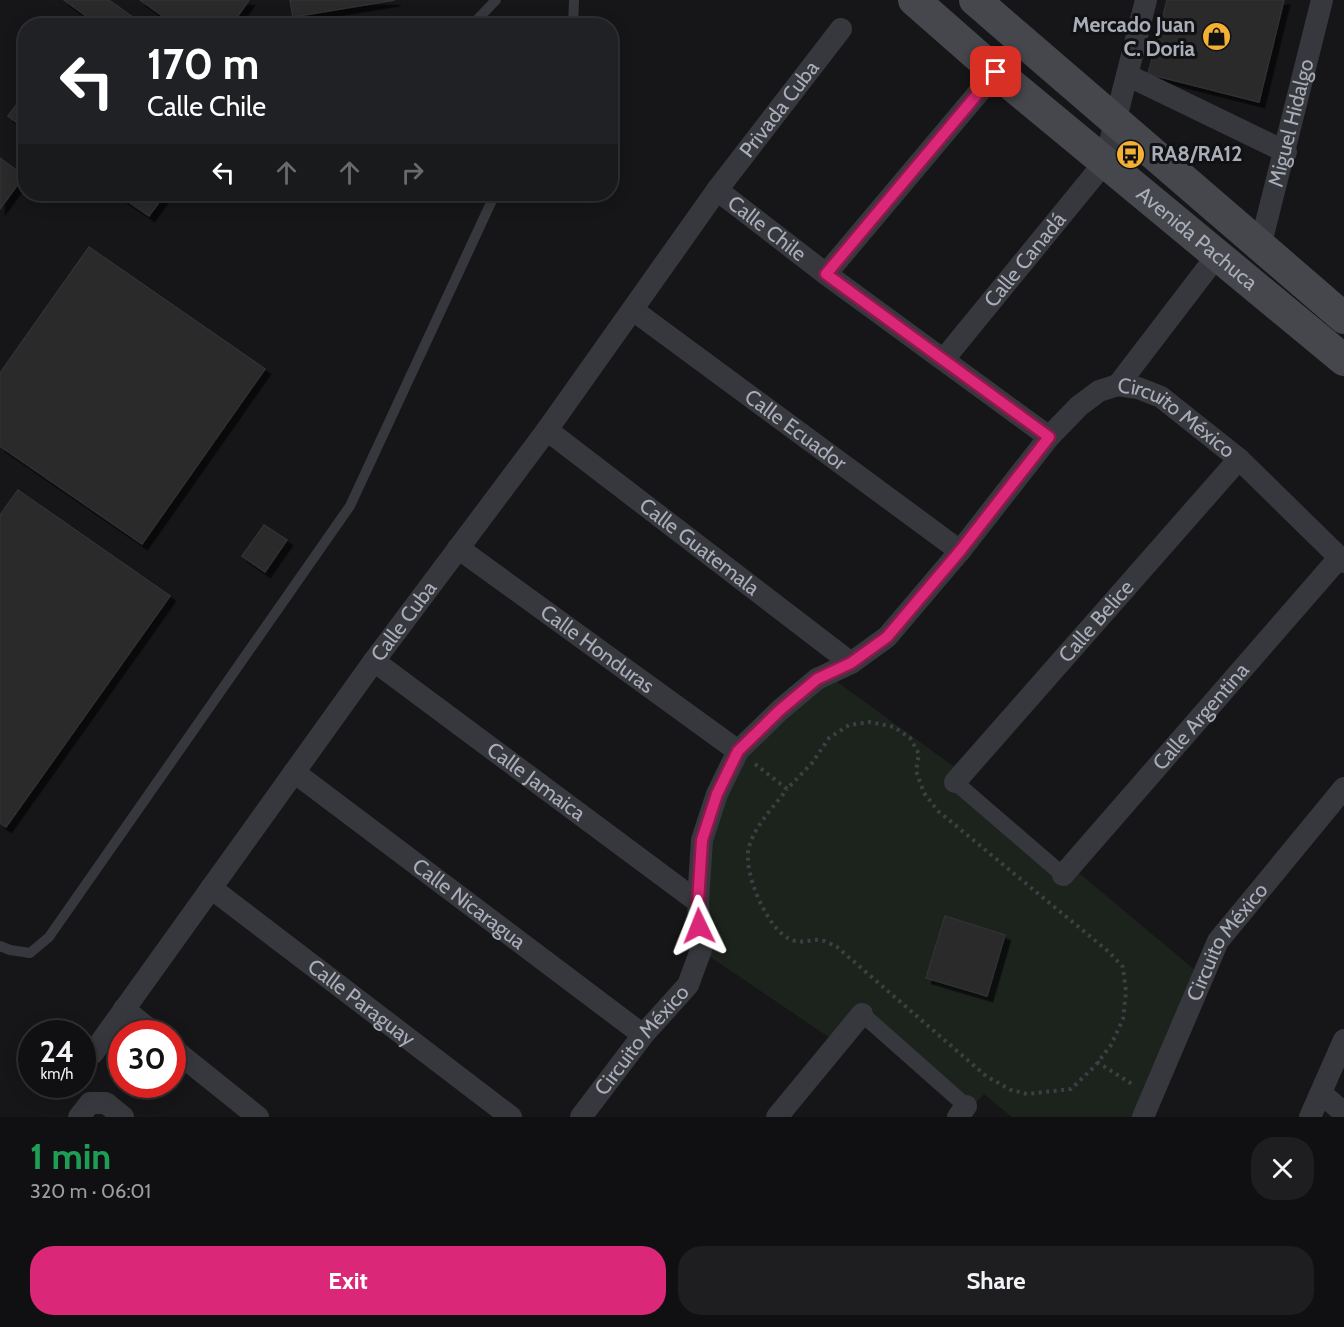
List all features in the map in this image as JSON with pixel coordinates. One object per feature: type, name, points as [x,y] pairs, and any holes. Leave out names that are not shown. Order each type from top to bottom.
[{"type":"main road","name":"Avenida Pachuca","points":[[914,0],[996,72],[1344,360]]},
{"type":"main road","name":"Avenida Pachuca","points":[[975,0],[1344,318]]},
{"type":"street","points":[[1105,162],[1146,0]]},
{"type":"street","name":"Miguel Hidalgo","points":[[1260,247],[1286,152],[1322,0]]},
{"type":"street","name":"Privada Cuba","points":[[717,190],[842,29]]},
{"type":"street","points":[[826,274],[996,72]]},
{"type":"street","points":[[1127,75],[1286,152]]},
{"type":"street","name":"Calle Canadá","points":[[944,359],[1105,162]]},
{"type":"street","name":"Calle Chile","points":[[717,190],[826,274],[1049,437]]},
{"type":"street","name":"Calle Cuba","points":[[96,1049],[374,661],[547,430],[717,190]]},
{"type":"street","points":[[1118,385],[1209,266]]},
{"type":"street","name":"Calle Ecuador","points":[[633,310],[960,551]]},
{"type":"street","name":"Circuito México","points":[[581,1117],[643,1035],[688,985],[700,950],[698,902],[702,840],[717,794],[738,751],[780,710],[817,679],[851,663],[887,637],[960,551],[1049,437],[1079,406],[1099,391],[1118,385],[1138,388],[1161,398],[1239,459],[1342,560]]},
{"type":"street","name":"Calle Guatemala","points":[[547,430],[851,663]]},
{"type":"street","name":"Calle Belice","points":[[955,782],[1239,459]]},
{"type":"street","name":"Calle Honduras","points":[[458,548],[738,751]]},
{"type":"street","name":"Calle Argentina","points":[[1063,875],[1342,560]]},
{"type":"street","name":"Calle Jamaica","points":[[374,661],[698,902]]},
{"type":"street","name":"Calle Nicaragua","points":[[294,772],[643,1035]]},
{"type":"street","points":[[955,782],[1063,875]]},
{"type":"street","name":"Circuito México","points":[[1148,1107],[1218,941],[1344,788]]},
{"type":"street","name":"Calle Paraguay","points":[[211,888],[511,1117]]},
{"type":"street","points":[[124,1009],[138,1020]]},
{"type":"street","points":[[777,1117],[862,1014],[962,1112]]},
{"type":"street","points":[[1310,1117],[1344,1040]]},
{"type":"street","points":[[186,1059],[258,1117]]},
{"type":"street","points":[[1322,1093],[1344,1113]]},
{"type":"street","points":[[85,1110],[106,1103],[123,1117]]},
{"type":"lane","points":[[479,18],[496,0]]},
{"type":"lane","points":[[573,18],[574,0]]},
{"type":"lane","points":[[0,946],[30,953],[49,937],[350,506],[492,201]]},
{"type":"path","points":[[870,722],[894,727],[910,738],[919,754],[916,771],[924,793],[938,811],[1109,952],[1123,967],[1126,992],[1123,1019],[1111,1045],[1098,1062],[1071,1089],[1027,1094],[1011,1090],[986,1076],[837,947],[819,940],[805,943],[790,940],[778,930],[759,903],[750,873],[748,849],[760,824],[787,789],[812,763],[829,738],[849,725],[870,722]]},
{"type":"path","points":[[738,751],[787,789]]},
{"type":"path","points":[[1098,1062],[1148,1107]]},
{"type":"shaded area","points":[[829,676],[960,771],[952,783],[1064,880],[1074,869],[1196,971],[1144,1117],[1012,1117],[984,1094],[975,1104],[860,1010],[833,1040],[703,952],[704,840],[741,751]]},
{"type":"building","points":[[64,0],[109,0],[134,18],[89,18]]},
{"type":"building","points":[[140,0],[249,0],[237,18],[166,18]]},
{"type":"building","points":[[290,0],[395,0],[293,17]]},
{"type":"building","name":"Mercado Juan C. Doria","points":[[1167,0],[1284,0],[1259,102],[1148,74]]},
{"type":"building","points":[[18,103],[18,123],[8,116]]},
{"type":"building","points":[[0,158],[18,172],[18,184],[0,209]]},
{"type":"building","points":[[127,201],[160,201],[149,216]]},
{"type":"building","points":[[89,247],[265,369],[142,544],[0,446],[0,373]]},
{"type":"building","points":[[18,490],[170,596],[6,827],[0,823],[0,515]]},
{"type":"building","points":[[264,525],[287,540],[265,572],[242,556]]},
{"type":"building","points":[[945,916],[1005,935],[987,996],[926,978]]},
{"type":"place","name":"Mercado Juan C. Doria","points":[[1216,37]]},
{"type":"place","name":"RA8/RA12","points":[[1130,154]]},
{"type":"route","points":[[699,926],[698,902],[702,840],[717,794],[738,751],[780,710],[817,679],[851,663],[887,637],[960,551],[1049,437],[826,274],[996,72]]}]
